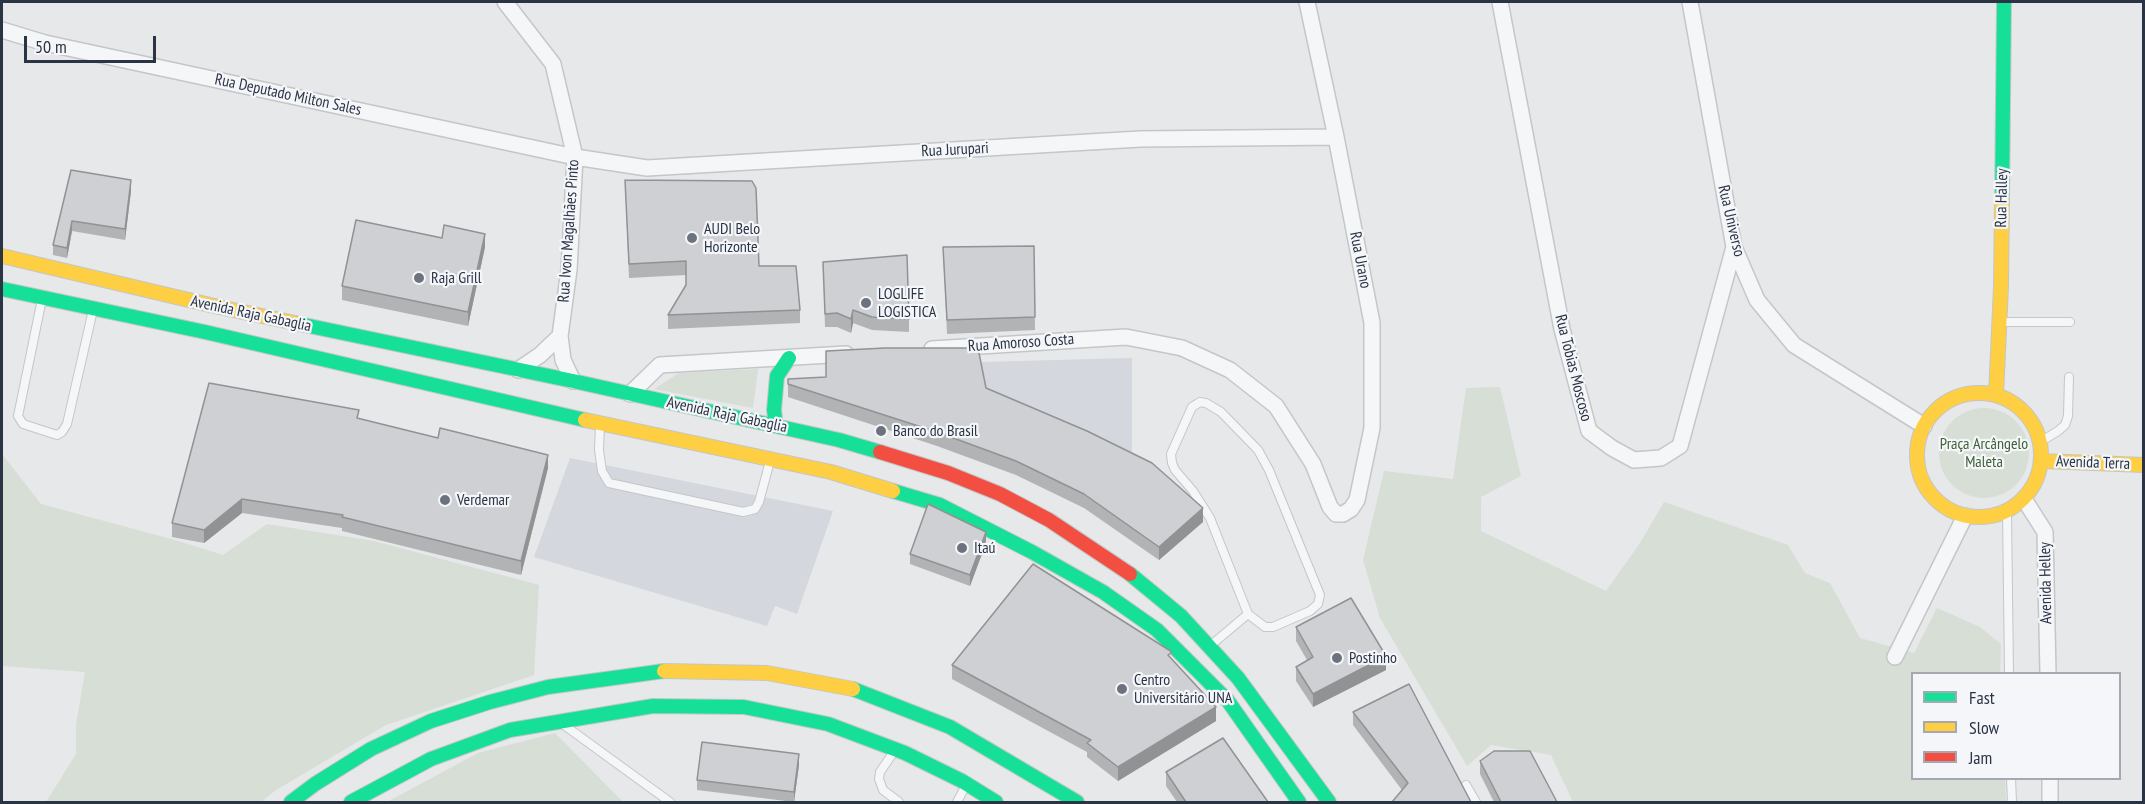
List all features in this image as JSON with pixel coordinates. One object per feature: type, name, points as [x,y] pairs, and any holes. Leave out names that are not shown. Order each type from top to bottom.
[{"type":"main road","name":"Rua Halley","points":[[1996,395],[2000,322],[2004,2]]},
{"type":"main road","name":"Avenida Raja Gabaglia","points":[[2,256],[210,305],[573,381],[839,440],[948,473],[1000,494],[1049,520],[1122,567],[1181,616],[1238,678],[1329,802]]},
{"type":"main road","name":"Avenida Raja Gabaglia","points":[[2,289],[205,332],[428,386],[831,472],[940,505],[1032,552],[1103,592],[1157,630],[1228,701],[1299,802]]},
{"type":"main road","points":[[776,426],[774,410],[777,376],[789,358]]},
{"type":"main road","points":[[1967,394],[1996,395],[2014,403],[2028,416],[2038,433],[2042,461],[2036,482],[2024,499],[2007,511],[1986,517],[1965,516],[1948,509],[1933,497],[1922,481],[1917,463],[1918,444],[1924,426],[1935,411],[1950,400],[1967,394]]},
{"type":"main road","name":"Avenida Terra","points":[[2042,461],[2144,465]]},
{"type":"main road","points":[[291,802],[371,749],[431,721],[548,687],[660,671],[767,673],[854,689],[950,727],[1074,800]]},
{"type":"main road","points":[[351,802],[447,752],[510,730],[653,706],[744,707],[828,724],[895,749],[967,784],[996,802]]},
{"type":"main road","points":[[1054,802],[1074,800]]},
{"type":"street","name":"Rua Ivon Magalhães Pinto","points":[[505,2],[553,64],[575,157],[569,270],[560,336],[563,360],[573,381]]},
{"type":"street","name":"Rua Urano","points":[[1306,2],[1336,137],[1372,323],[1372,428],[1357,500],[1352,509],[1343,514]]},
{"type":"street","name":"Rua Tobias Moscoso","points":[[1500,2],[1562,328],[1589,431],[1611,448],[1634,460],[1661,458],[1680,446],[1734,247]]},
{"type":"street","name":"Rua Universo","points":[[1690,2],[1734,247],[1757,300],[1794,345],[1924,426]]},
{"type":"street","name":"Rua Deputado Milton Sales","points":[[2,30],[45,43],[575,157]]},
{"type":"street","name":"Rua Jurupari","points":[[575,157],[647,168],[1140,139],[1336,137]]},
{"type":"street","points":[[518,370],[540,355],[560,336]]},
{"type":"street","name":"Rua Amoroso Costa","points":[[917,350],[1126,337],[1182,348],[1230,370],[1276,406],[1313,464],[1330,507],[1336,514],[1343,514]]},
{"type":"street","points":[[630,394],[660,365],[859,353]]},
{"type":"street","name":"Avenida Helley","points":[[2024,499],[2045,532],[2048,672]]},
{"type":"street","points":[[1895,657],[1965,516]]},
{"type":"street","points":[[2050,780],[2050,802]]},
{"type":"lane","points":[[42,298],[18,416],[23,424],[57,435],[67,424],[93,308]]},
{"type":"lane","points":[[2000,322],[2070,322]]},
{"type":"lane","points":[[2040,442],[2065,425],[2068,416],[2069,377]]},
{"type":"lane","points":[[1200,402],[1221,412],[1242,432],[1263,460],[1320,595],[1318,604],[1310,611],[1273,627],[1265,627],[1248,614],[1210,518],[1193,490],[1175,470],[1172,463],[1172,454],[1192,407],[1200,402]]},
{"type":"lane","points":[[600,423],[599,450],[602,471],[609,483],[742,512],[755,509],[759,502],[770,459]]},
{"type":"lane","points":[[2007,511],[2009,672]]},
{"type":"lane","points":[[1209,646],[1248,614]]},
{"type":"lane","points":[[560,722],[670,802]]},
{"type":"lane","points":[[895,749],[880,772],[879,779],[883,790],[899,802]]},
{"type":"lane","points":[[2011,780],[2012,802]]},
{"type":"lane","points":[[957,802],[967,784]]},
{"type":"lane","points":[[1466,785],[1476,802]]},
{"type":"shaded area","points":[[1132,358],[1132,464],[988,400],[981,362]]},
{"type":"shaded area","points":[[570,458],[833,511],[797,614],[775,606],[767,626],[534,557]]},
{"type":"green space","points":[[758,369],[753,408],[654,389],[679,373]]},
{"type":"green space","points":[[1500,387],[1521,476],[1481,497],[1481,531],[1606,591],[1640,543],[1664,502],[1788,545],[1805,573],[1830,583],[1860,638],[1914,653],[1937,608],[1980,627],[2001,644],[2000,672],[1911,672],[1911,780],[2005,780],[2006,802],[1573,802],[1551,755],[1491,745],[1467,766],[1380,618],[1363,560],[1384,471],[1453,479],[1466,388]]},
{"type":"green space","name":"Praça Arcângelo Maleta","points":[[1984,408],[2001,411],[2016,421],[2026,436],[2029,453],[2026,470],[2016,485],[2001,495],[1984,498],[1967,495],[1952,485],[1942,470],[1939,453],[1942,436],[1952,421],[1967,411]]},
{"type":"green space","points":[[2,454],[41,504],[223,555],[267,524],[374,541],[539,585],[534,675],[386,725],[276,790],[261,802],[46,802],[76,754],[76,724],[85,672],[2,666]]},
{"type":"green space","points":[[555,733],[623,802],[387,802],[478,753]]},
{"type":"building","points":[[71,170],[131,180],[125,229],[72,221],[67,248],[53,245]]},
{"type":"building","name":"AUDI Belo Horizonte","points":[[625,180],[752,181],[756,188],[759,266],[796,266],[800,310],[668,315],[686,285],[686,261],[629,264]]},
{"type":"building","points":[[356,220],[442,238],[444,225],[485,234],[468,312],[342,286]]},
{"type":"building","points":[[1034,246],[1035,317],[947,320],[943,247]]},
{"type":"building","name":"LOGLIFE LOGISTICA","points":[[907,255],[909,319],[872,317],[853,310],[851,319],[837,313],[825,314],[823,262]]},
{"type":"building","points":[[885,348],[978,348],[986,388],[1087,431],[1152,463],[1203,508],[1159,547],[1084,494],[1016,461],[937,432],[788,384],[788,379],[826,377],[826,351]]},
{"type":"building","points":[[209,383],[359,410],[357,418],[438,438],[440,428],[548,455],[521,561],[342,517],[343,515],[242,499],[204,530],[172,523]]},
{"type":"building","points":[[928,504],[986,532],[970,575],[910,554]]},
{"type":"building","points":[[1033,564],[1172,652],[1168,655],[1216,707],[1118,767],[1087,743],[1091,740],[952,665]]},
{"type":"building","points":[[1351,598],[1386,656],[1313,694],[1296,667],[1313,657],[1296,627]]},
{"type":"building","points":[[1409,684],[1471,802],[1392,802],[1408,783],[1353,712]]},
{"type":"building","points":[[1223,738],[1268,802],[1186,802],[1166,772]]},
{"type":"building","points":[[702,742],[799,754],[794,792],[697,780]]},
{"type":"building","points":[[1494,751],[1530,751],[1557,802],[1501,802],[1480,761]]},
{"type":"traffic: fast","points":[[2002,200],[2004,2]]},
{"type":"traffic: fast","points":[[2,289],[205,332],[585,420]]},
{"type":"traffic: fast","points":[[295,323],[573,381],[839,440],[880,452]]},
{"type":"traffic: fast","points":[[776,426],[774,410],[777,376],[789,358]]},
{"type":"traffic: fast","points":[[893,491],[940,505],[1032,552],[1103,592],[1157,630],[1228,701],[1299,802]]},
{"type":"traffic: fast","points":[[1130,574],[1181,616],[1238,678],[1329,802]]},
{"type":"traffic: fast","points":[[291,802],[371,749],[431,721],[548,687],[664,671]]},
{"type":"traffic: fast","points":[[853,689],[950,727],[1077,802]]},
{"type":"traffic: fast","points":[[351,802],[431,759],[510,730],[653,706],[744,707],[828,724],[905,753],[962,781],[996,802]]},
{"type":"traffic: slow","points":[[1996,395],[2002,200]]},
{"type":"traffic: slow","points":[[2,256],[295,323]]},
{"type":"traffic: slow","points":[[1979,393],[2003,398],[2023,411],[2036,431],[2041,455],[2036,479],[2023,499],[2003,512],[1979,517],[1955,512],[1935,499],[1922,479],[1917,455],[1922,431],[1935,411],[1955,398],[1979,393]]},
{"type":"traffic: slow","points":[[585,420],[831,472],[893,491]]},
{"type":"traffic: slow","points":[[2042,461],[2144,465]]},
{"type":"traffic: slow","points":[[664,671],[767,673],[853,689]]},
{"type":"traffic: jam","points":[[880,452],[948,473],[1000,494],[1049,520],[1130,574]]},
{"type":"place","name":"AUDI Belo Horizonte","points":[[692,238]]},
{"type":"place","name":"Raja Grill","points":[[419,278]]},
{"type":"place","name":"LOGLIFE LOGISTICA","points":[[866,303]]},
{"type":"place","name":"Banco do Brasil","points":[[881,431]]},
{"type":"place","name":"Verdemar","points":[[445,500]]},
{"type":"place","name":"Itaú","points":[[962,548]]},
{"type":"place","name":"Postinho","points":[[1337,658]]},
{"type":"place","name":"Centro Universitário UNA","points":[[1122,689]]}]
